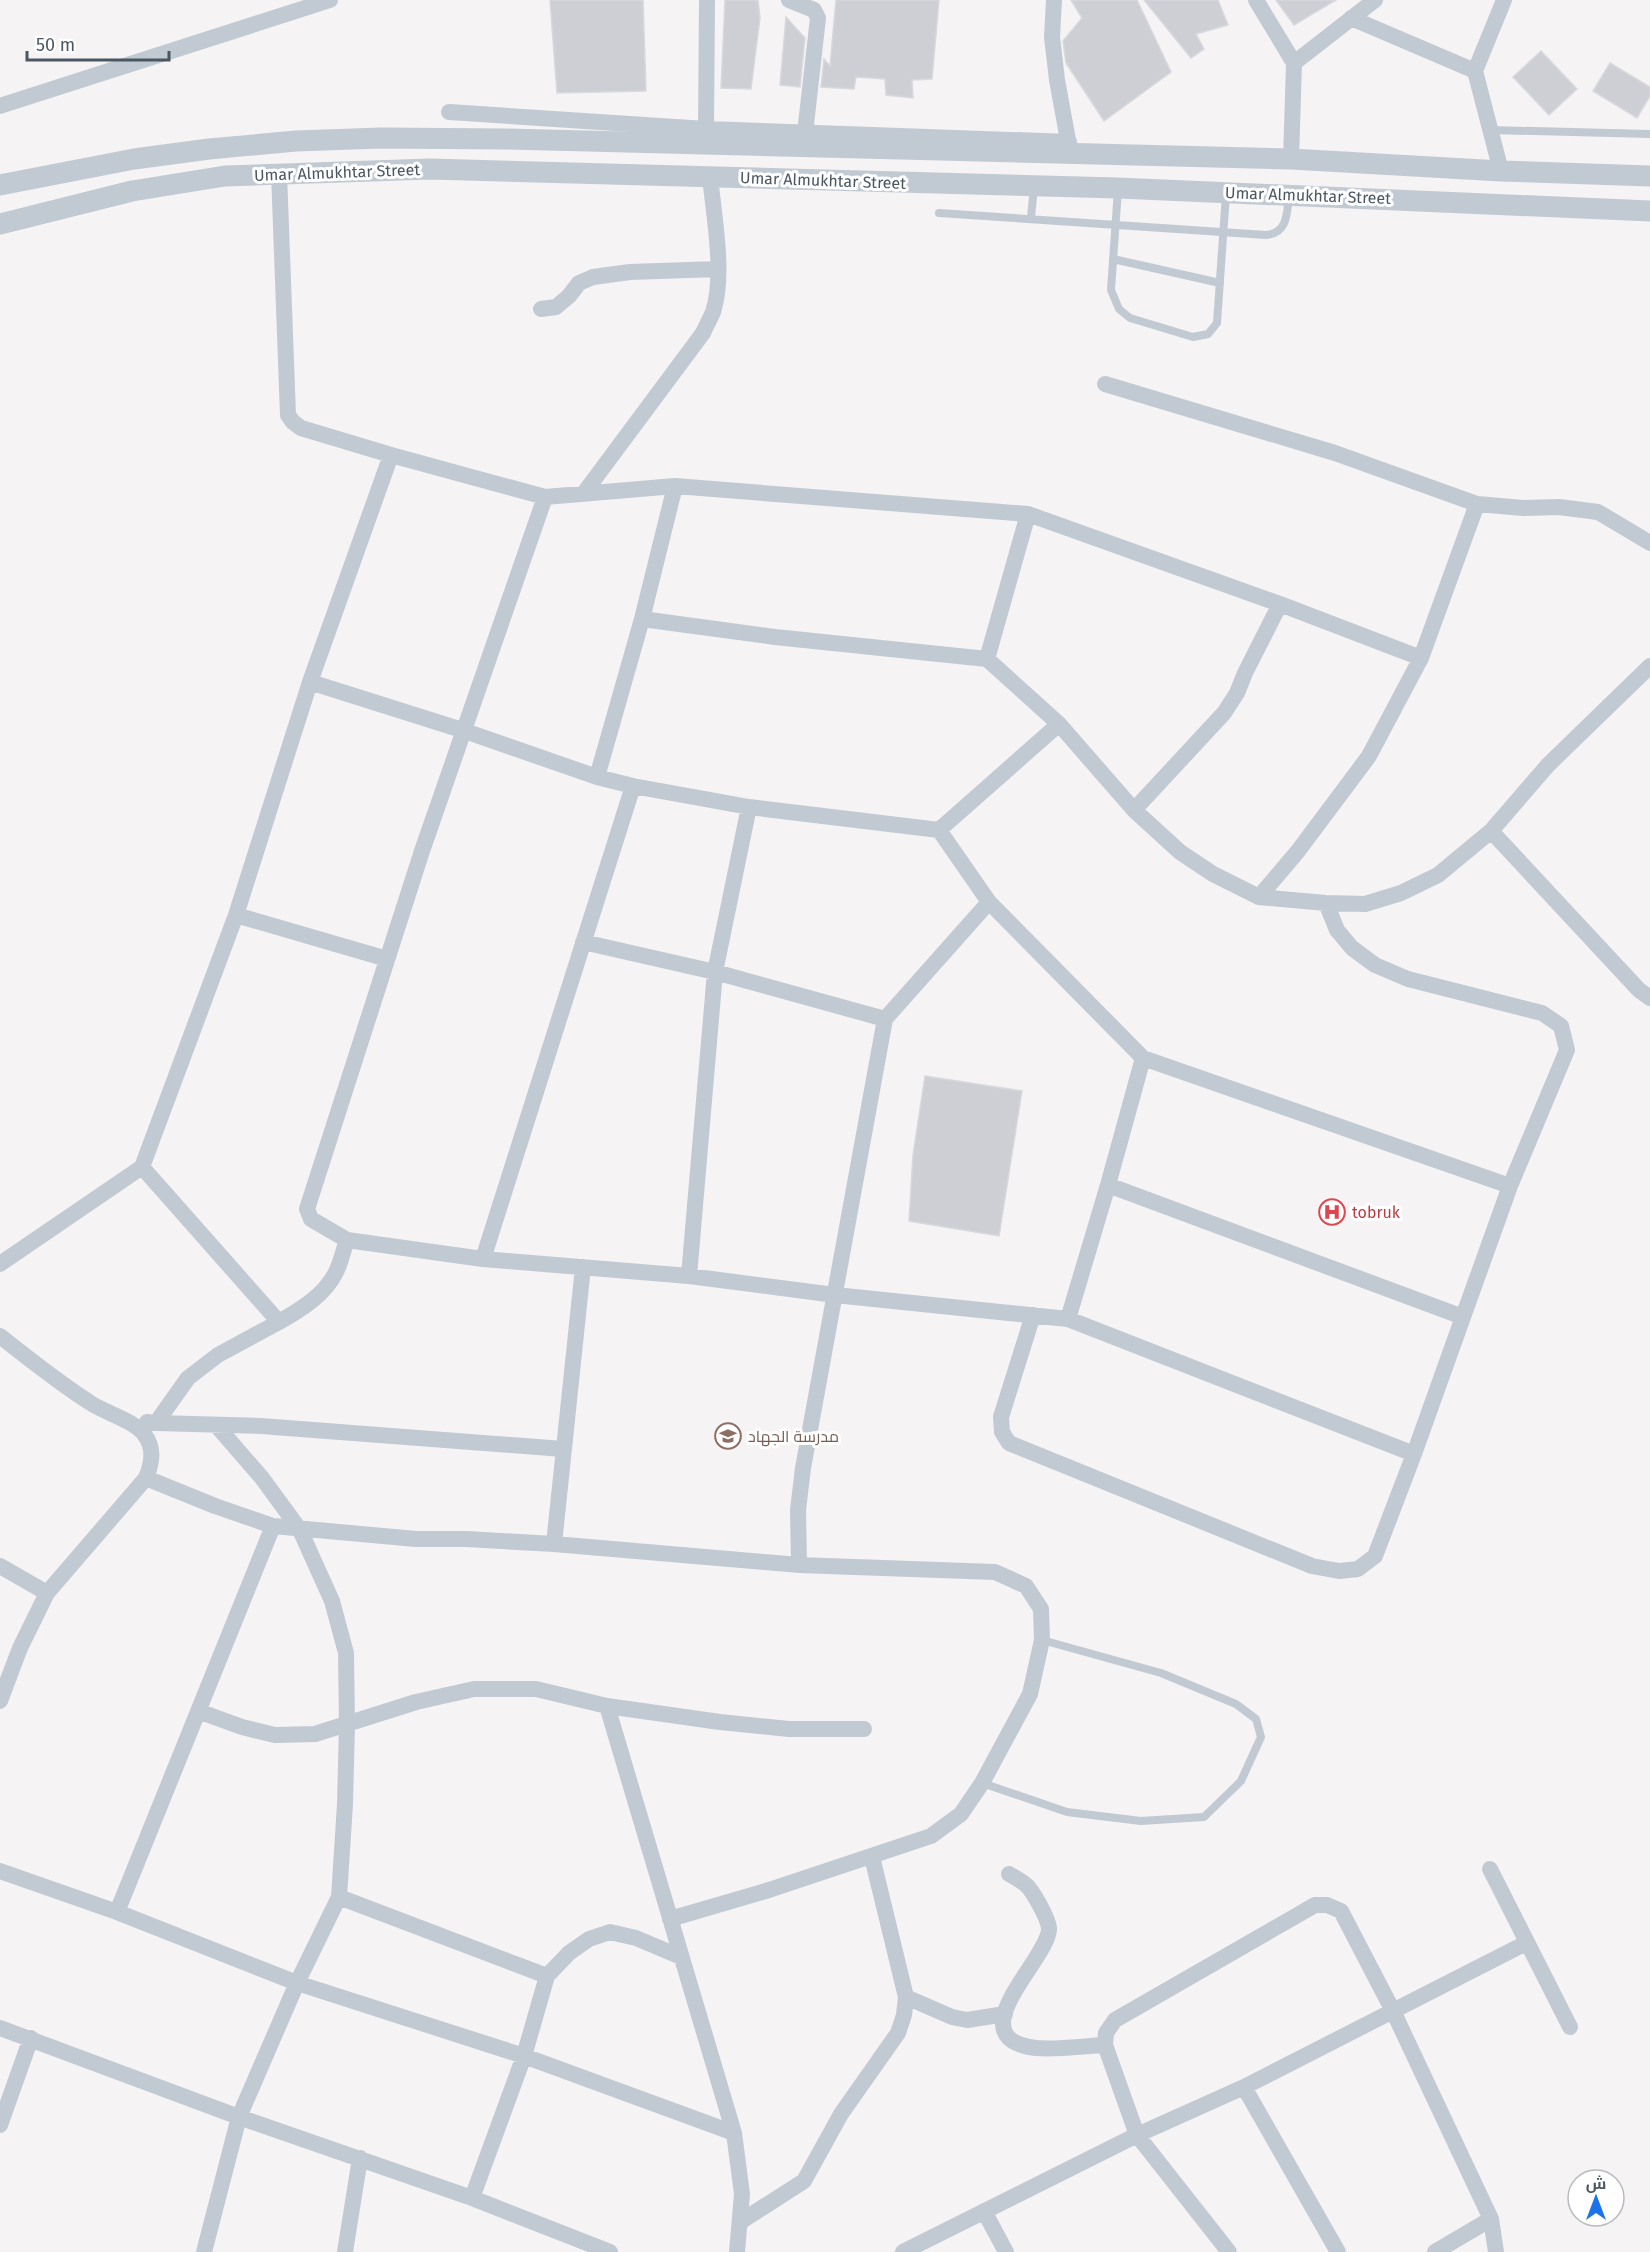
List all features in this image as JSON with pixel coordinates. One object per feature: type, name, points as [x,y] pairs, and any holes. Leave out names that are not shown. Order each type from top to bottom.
[{"type":"street","points":[[0,106],[330,0]]},
{"type":"street","points":[[706,129],[707,0]]},
{"type":"street","points":[[789,0],[814,10],[818,18],[804,140],[802,179]]},
{"type":"street","points":[[1054,0],[1052,37],[1057,80],[1070,147]]},
{"type":"street","points":[[1256,0],[1294,63],[1291,159]]},
{"type":"street","points":[[1294,63],[1375,0]]},
{"type":"street","points":[[1501,171],[1475,70],[1504,0]]},
{"type":"street","points":[[1351,18],[1475,70]]},
{"type":"street","points":[[449,112],[706,129],[804,140]]},
{"type":"street","name":"Umar Almukhtar Street","points":[[0,185],[134,159],[296,141],[381,138],[804,140],[1070,147],[1501,171],[1650,176]]},
{"type":"street","name":"Umar Almukhtar Street","points":[[0,224],[132,191],[225,176],[430,170],[1118,188],[1650,211]]},
{"type":"street","points":[[279,173],[288,415],[301,428],[545,497],[675,486],[1028,514],[1280,604],[1421,658]]},
{"type":"street","points":[[584,493],[703,333],[713,312],[717,294],[718,269],[710,177]]},
{"type":"street","points":[[541,309],[556,307],[579,283],[593,277],[630,272],[718,269]]},
{"type":"street","points":[[1105,384],[1335,453],[1477,504],[1523,508],[1559,507],[1598,512],[1650,543]]},
{"type":"street","points":[[0,1264],[142,1167],[236,915],[310,682],[391,455]]},
{"type":"street","points":[[597,777],[642,619],[675,486]]},
{"type":"street","points":[[545,497],[462,730],[387,959],[307,1209],[311,1219],[347,1240],[483,1259],[689,1276],[1068,1319],[1414,1454]]},
{"type":"street","points":[[1259,897],[1305,843],[1369,756],[1421,658],[1477,504]]},
{"type":"street","points":[[987,659],[1028,514]]},
{"type":"street","points":[[1134,810],[1224,713],[1237,693],[1280,604]]},
{"type":"street","points":[[642,619],[775,638],[987,659],[1059,724],[1134,810],[1180,852],[1213,874],[1259,897],[1326,903],[1365,904],[1401,894],[1438,875],[1491,831],[1548,765],[1650,666]]},
{"type":"street","points":[[310,682],[462,730],[597,777],[633,786],[749,807],[939,830],[989,902],[1143,1058],[1510,1185]]},
{"type":"street","points":[[939,830],[1059,724]]},
{"type":"street","points":[[483,1259],[633,786]]},
{"type":"street","points":[[689,1276],[715,972],[749,807]]},
{"type":"street","points":[[1491,831],[1639,990],[1650,998]]},
{"type":"street","points":[[799,1565],[798,1510],[803,1468],[885,1019],[989,902]]},
{"type":"street","points":[[1033,1315],[1000,1417],[1002,1432],[1009,1443],[1312,1566],[1339,1571],[1358,1569],[1375,1556],[1510,1185],[1567,1050],[1561,1026],[1542,1013],[1408,978],[1375,965],[1353,948],[1337,930],[1326,903]]},
{"type":"street","points":[[236,915],[387,959]]},
{"type":"street","points":[[583,942],[715,972],[885,1019]]},
{"type":"street","points":[[1068,1319],[1143,1058]]},
{"type":"street","points":[[142,1167],[279,1322]]},
{"type":"street","points":[[1108,1185],[1463,1317]]},
{"type":"street","points":[[156,1423],[188,1378],[218,1355],[300,1310],[325,1287],[336,1273],[347,1240]]},
{"type":"street","points":[[554,1544],[583,1267]]},
{"type":"street","points":[[0,1336],[91,1404],[136,1426],[150,1444],[152,1455],[146,1478],[46,1593],[20,1648],[0,1701]]},
{"type":"street","points":[[125,1421],[261,1426],[563,1449]]},
{"type":"street","points":[[204,2252],[239,2117],[297,1983],[339,1897],[347,1725],[345,1653],[332,1601],[300,1530],[262,1478],[216,1425]]},
{"type":"street","points":[[146,1478],[273,1526],[300,1530],[416,1539],[466,1539],[554,1544],[799,1565],[995,1572],[1026,1586],[1041,1609],[1042,1640],[1030,1694],[982,1783],[962,1814],[931,1836],[769,1890],[669,1919]]},
{"type":"street","points":[[117,1912],[273,1526]]},
{"type":"street","points":[[0,1566],[46,1593]]},
{"type":"street","points":[[198,1711],[242,1727],[275,1735],[315,1734],[416,1702],[474,1689],[536,1689],[607,1706],[766,1727],[864,1730]]},
{"type":"street","points":[[607,1706],[734,2133],[742,2194],[737,2252]]},
{"type":"street","points":[[740,2222],[804,2181],[841,2114],[898,2032],[904,2015],[906,1997],[872,1857]]},
{"type":"street","points":[[1490,1869],[1570,2027]]},
{"type":"street","points":[[0,1871],[117,1912],[297,1983],[524,2056],[734,2133]]},
{"type":"street","points":[[1009,1875],[1027,1885],[1044,1913],[1049,1929],[1045,1941],[1018,1983],[1005,2014],[1005,2031],[1015,2043],[1037,2048],[1105,2045]]},
{"type":"street","points":[[339,1897],[547,1976]]},
{"type":"street","points":[[1229,2252],[1137,2135],[1105,2045],[1106,2032],[1115,2020],[1315,1905],[1328,1905],[1341,1911],[1393,2011],[1491,2219],[1496,2252]]},
{"type":"street","points":[[472,2198],[524,2056],[547,1976],[569,1953],[589,1939],[610,1932],[636,1938],[681,1957]]},
{"type":"street","points":[[903,2252],[1137,2135],[1244,2087],[1526,1943]]},
{"type":"street","points":[[906,1997],[952,2017],[967,2020],[1005,2014]]},
{"type":"street","points":[[0,2028],[239,2117],[472,2198],[610,2252]]},
{"type":"street","points":[[0,2125],[31,2038]]},
{"type":"street","points":[[1244,2087],[1338,2252]]},
{"type":"street","points":[[345,2252],[360,2158]]},
{"type":"street","points":[[984,2211],[1006,2252]]},
{"type":"street","points":[[1435,2252],[1491,2219]]},
{"type":"lane","points":[[1491,130],[1650,134]]},
{"type":"lane","points":[[1031,218],[1034,186]]},
{"type":"lane","points":[[1118,188],[1111,290],[1119,309],[1130,318],[1193,337],[1208,334],[1217,323],[1227,192]]},
{"type":"lane","points":[[939,213],[1266,236],[1277,233],[1285,224],[1290,194]]},
{"type":"lane","points":[[1113,259],[1220,283]]},
{"type":"lane","points":[[982,1783],[1067,1812],[1141,1821],[1204,1817],[1241,1781],[1261,1737],[1256,1719],[1236,1704],[1161,1673],[1042,1640]]},
{"type":"building","points":[[550,0],[643,0],[646,91],[557,93]]},
{"type":"building","points":[[725,0],[758,0],[760,18],[751,89],[721,88]]},
{"type":"building","points":[[836,0],[939,0],[932,79],[912,80],[913,98],[886,95],[885,79],[856,77],[854,89],[821,87],[824,59],[830,66]]},
{"type":"building","points":[[1071,0],[1137,0],[1171,72],[1104,121],[1066,63],[1063,41],[1082,18]]},
{"type":"building","points":[[1144,0],[1218,0],[1228,25],[1196,34],[1204,49],[1191,58]]},
{"type":"building","points":[[1276,0],[1336,0],[1294,25]]},
{"type":"building","points":[[786,17],[805,38],[800,87],[780,85]]},
{"type":"building","points":[[1541,51],[1577,89],[1549,115],[1513,77]]},
{"type":"building","points":[[1610,63],[1650,87],[1650,96],[1637,118],[1593,91]]},
{"type":"building","points":[[925,1076],[1022,1091],[999,1236],[909,1221],[913,1155]]},
{"type":"place","name":"tobruk","points":[[1332,1212]]},
{"type":"place","name":"مدرسة الجهاد","points":[[728,1436]]}]
